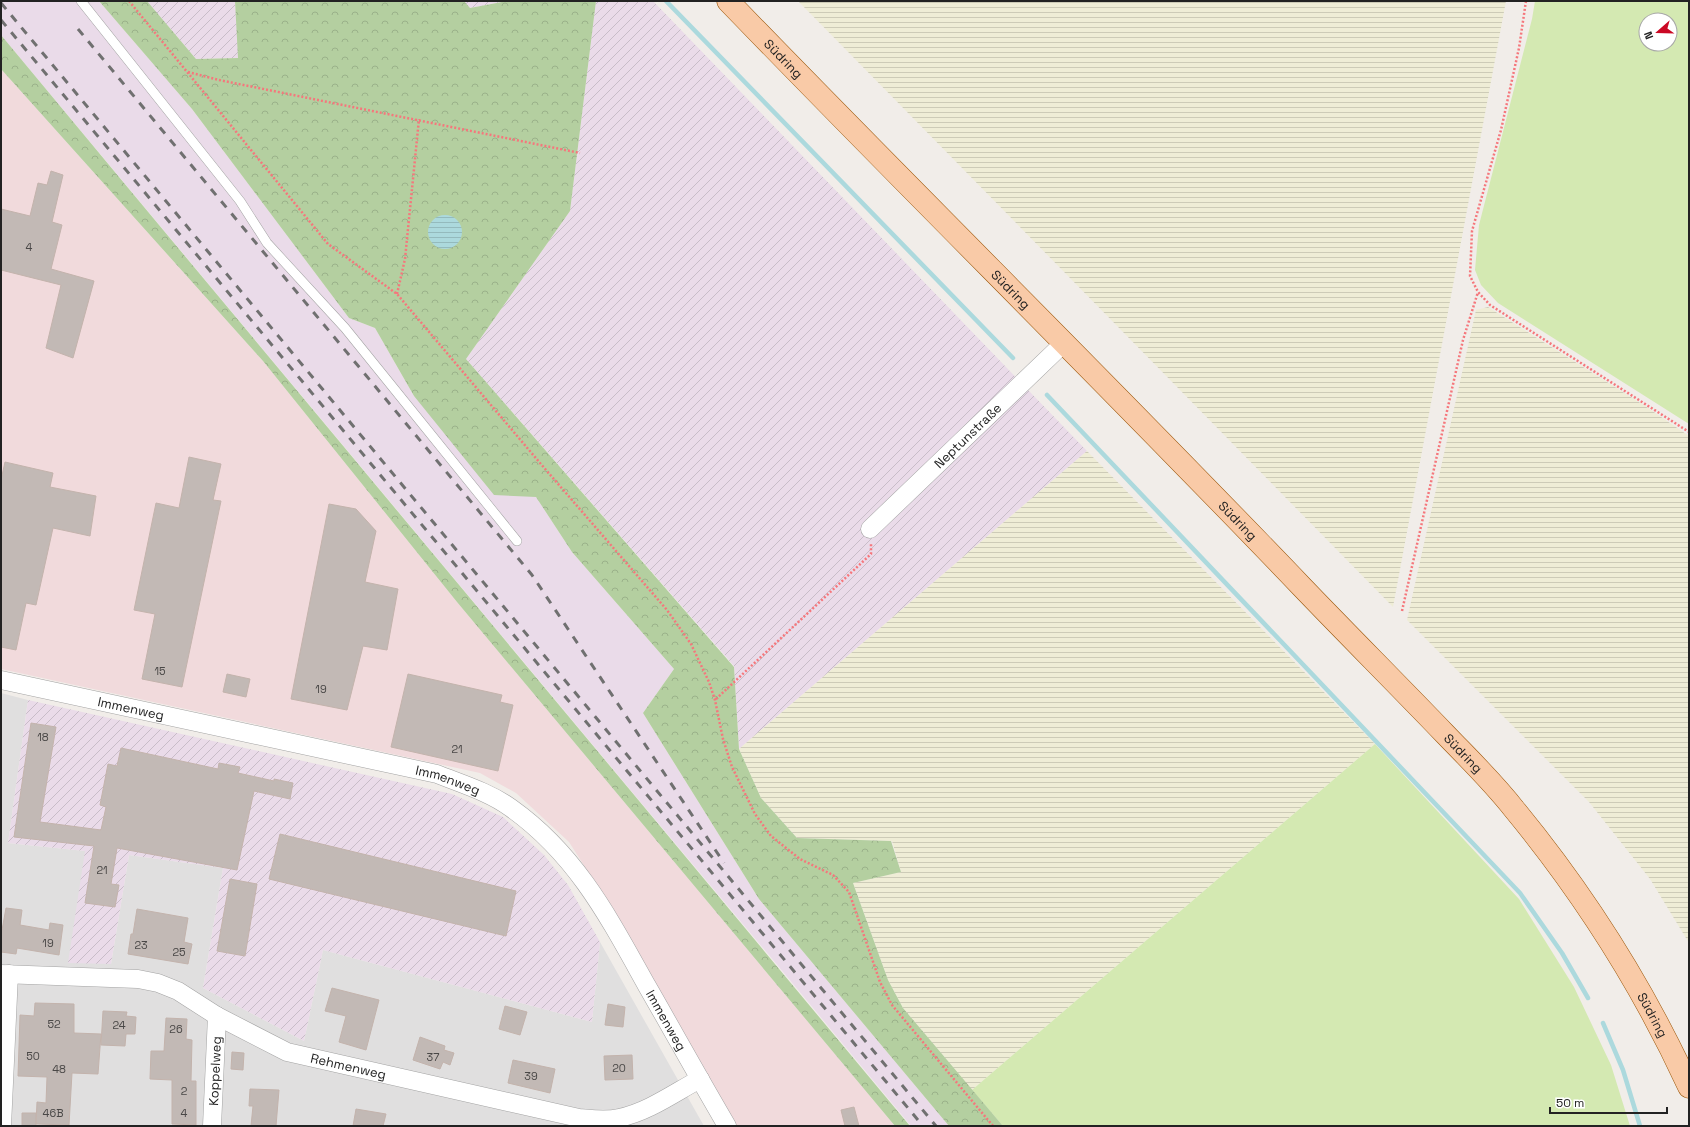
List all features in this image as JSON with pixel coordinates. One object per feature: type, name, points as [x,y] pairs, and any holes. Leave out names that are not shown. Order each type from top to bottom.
[{"type":"main road","name":"Südring","points":[[728,1],[1065,342],[1429,717],[1513,807],[1586,904],[1620,956],[1650,1007],[1689,1087]]},
{"type":"street","name":"Neptunstraße","points":[[870,529],[1065,342]]},
{"type":"street","name":"Immenweg","points":[[1,680],[437,774],[476,789],[510,807],[543,834],[577,870],[605,912],[727,1126]]},
{"type":"street","name":"Rehmenweg","points":[[5,974],[138,979],[158,983],[178,992],[217,1016],[287,1052],[579,1118],[599,1120],[618,1119],[637,1113],[700,1079]]},
{"type":"street","points":[[2,1126],[5,974]]},
{"type":"street","name":"Koppelweg","points":[[212,1126],[217,1016]]},
{"type":"lane","points":[[81,1],[240,201],[267,243],[345,328],[517,541]]},
{"type":"path","points":[[130,1],[328,244],[397,294],[667,610],[691,644],[709,682],[715,700],[723,739],[732,767],[755,814],[771,836],[800,859],[833,875],[849,892],[880,982],[892,1005],[993,1126]]},
{"type":"path","points":[[1526,1],[1519,48],[1501,130],[1472,231],[1470,276],[1478,292],[1490,305],[1689,432]]},
{"type":"path","points":[[187,71],[219,80],[419,119],[580,153]]},
{"type":"path","points":[[397,294],[405,259],[419,119]]},
{"type":"path","points":[[1402,611],[1463,340],[1478,292]]},
{"type":"path","points":[[715,700],[871,554],[870,529]]},
{"type":"shaded area","points":[[1,1],[99,1],[192,109],[349,318],[375,328],[414,396],[536,497],[572,552],[674,669],[643,713],[759,899],[949,1126],[911,1126],[1,35]]},
{"type":"shaded area","points":[[147,1],[235,1],[239,58],[196,59]]},
{"type":"shaded area","points":[[464,1],[507,1],[470,8]]},
{"type":"shaded area","points":[[596,1],[653,1],[1087,451],[739,749],[734,666],[466,359],[570,211]]},
{"type":"shaded area","points":[[798,1],[1506,1],[1393,607]]},
{"type":"shaded area","points":[[1,69],[263,361],[457,602],[895,1126],[734,1126],[613,911],[569,842],[516,793],[480,773],[1,669]]},
{"type":"shaded area","points":[[1488,307],[1645,406],[1689,436],[1689,943],[1650,879],[1589,802],[1407,620],[1476,310]]},
{"type":"shaded area","points":[[1087,451],[1375,744],[972,1090],[903,1008],[888,980],[853,883],[901,872],[892,841],[797,838],[761,798],[739,749]]},
{"type":"shaded area","points":[[1,693],[28,700],[8,843],[85,851],[111,964],[129,855],[223,868],[203,988],[304,1041],[323,950],[592,1022],[600,942],[704,1126],[1,1126]]},
{"type":"shaded area","points":[[28,700],[452,794],[503,817],[544,855],[568,885],[600,942],[592,1022],[323,950],[304,1041],[203,988],[223,868],[129,855],[111,964],[68,963],[85,851],[8,843]]},
{"type":"green space","points":[[99,1],[147,1],[196,59],[238,58],[235,1],[464,1],[470,8],[507,1],[596,1],[570,211],[466,359],[734,667],[739,749],[761,798],[797,838],[891,841],[901,872],[853,883],[888,980],[903,1008],[1003,1126],[949,1126],[759,899],[643,713],[674,669],[572,552],[536,497],[494,495],[414,396],[375,328],[349,318],[192,109]]},
{"type":"green space","points":[[1535,1],[1689,1],[1689,424],[1498,303],[1481,285],[1475,270],[1479,225],[1532,19]]},
{"type":"green space","points":[[1,35],[910,1126],[895,1126],[457,602],[263,361],[1,69]]},
{"type":"green space","points":[[1375,744],[1519,899],[1574,987],[1611,1065],[1630,1126],[1003,1126],[972,1090]]},
{"type":"water","points":[[445,215],[457,220],[462,232],[457,244],[445,249],[433,244],[428,232],[433,220]]},
{"type":"building","points":[[51,171],[63,175],[52,222],[62,225],[51,269],[94,281],[73,358],[46,348],[61,285],[1,270],[1,209],[30,216],[38,183],[47,185]]},
{"type":"building","points":[[189,457],[221,464],[213,500],[221,501],[182,687],[142,679],[155,614],[134,610],[156,503],[179,508]]},
{"type":"building","points":[[5,462],[53,473],[50,487],[96,496],[90,536],[53,528],[36,605],[26,603],[16,650],[1,647],[1,480]]},
{"type":"building","points":[[329,504],[356,509],[376,531],[365,582],[398,589],[387,650],[363,646],[347,710],[291,699]]},
{"type":"building","points":[[227,674],[250,679],[246,697],[223,692]]},
{"type":"building","points":[[408,674],[502,695],[500,702],[513,705],[498,771],[391,747]]},
{"type":"building","points":[[31,723],[56,727],[40,822],[101,830],[106,807],[100,805],[108,764],[117,766],[121,748],[218,769],[219,763],[240,767],[238,773],[274,781],[274,779],[293,783],[290,799],[254,791],[237,870],[117,848],[111,884],[119,885],[115,907],[85,903],[94,846],[14,837]]},
{"type":"building","points":[[280,834],[516,891],[506,936],[269,879]]},
{"type":"building","points":[[230,879],[257,884],[245,956],[217,951]]},
{"type":"building","points":[[6,908],[22,910],[20,925],[49,930],[50,923],[63,925],[59,955],[17,948],[16,954],[1,952],[1,930]]},
{"type":"building","points":[[137,909],[188,918],[184,942],[192,944],[188,964],[128,954]]},
{"type":"building","points":[[332,988],[379,1000],[366,1050],[339,1042],[346,1016],[325,1011]]},
{"type":"building","points":[[35,1003],[74,1004],[74,1033],[101,1034],[98,1074],[72,1073],[69,1125],[36,1124],[37,1102],[46,1103],[47,1077],[18,1076],[20,1015],[34,1016]]},
{"type":"building","points":[[608,1004],[625,1007],[623,1027],[605,1025]]},
{"type":"building","points":[[505,1006],[527,1012],[520,1035],[499,1029]]},
{"type":"building","points":[[103,1011],[127,1012],[126,1016],[136,1017],[135,1034],[126,1034],[125,1046],[101,1045]]},
{"type":"building","points":[[166,1018],[187,1019],[186,1039],[192,1040],[191,1081],[196,1081],[196,1125],[172,1124],[172,1080],[150,1079],[151,1051],[164,1051]]},
{"type":"building","points":[[420,1037],[445,1046],[444,1050],[454,1053],[450,1065],[443,1062],[440,1069],[413,1060]]},
{"type":"building","points":[[232,1052],[244,1053],[243,1070],[231,1069]]},
{"type":"building","points":[[632,1055],[633,1079],[605,1080],[604,1056]]},
{"type":"building","points":[[513,1060],[555,1069],[550,1093],[508,1083]]},
{"type":"building","points":[[250,1089],[279,1090],[276,1126],[251,1126],[253,1106],[249,1106]]},
{"type":"building","points":[[854,1107],[859,1126],[845,1126],[841,1110]]},
{"type":"building","points":[[356,1109],[386,1114],[383,1126],[353,1126]]},
{"type":"building","points":[[22,1113],[36,1113],[36,1126],[22,1126]]},
{"type":"waterway","points":[[666,1],[1013,358]]},
{"type":"waterway","points":[[1047,395],[1520,893],[1562,953],[1588,998]]},
{"type":"waterway","points":[[1603,1023],[1623,1070],[1640,1126]]},
{"type":"railway","points":[[1,3],[936,1126]]},
{"type":"railway","points":[[1,20],[923,1126]]},
{"type":"railway","points":[[78,29],[532,575],[724,863]]}]
